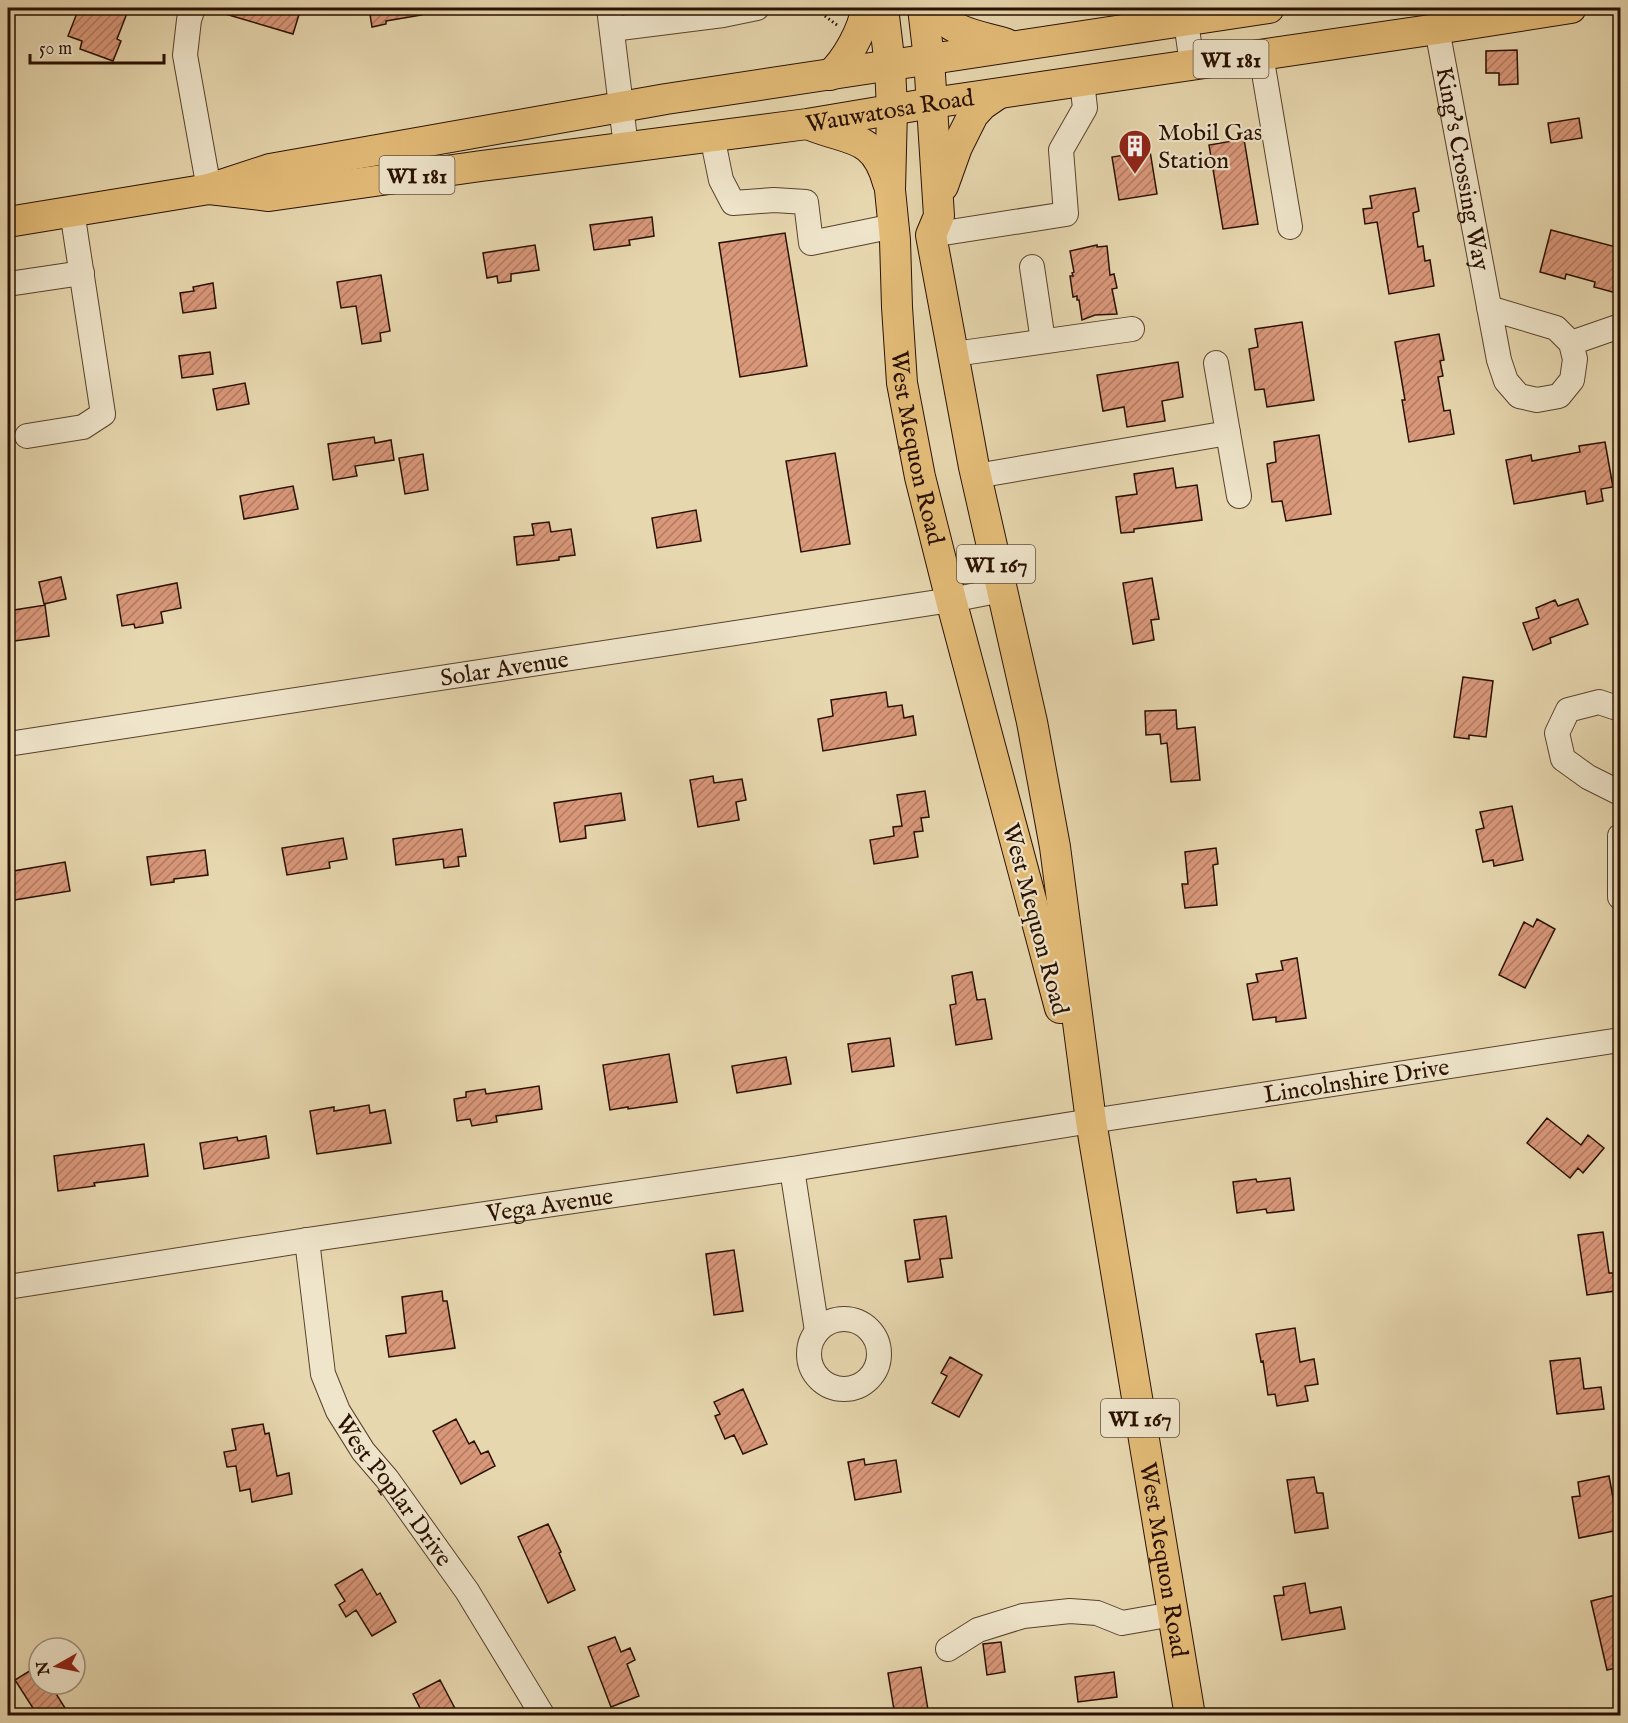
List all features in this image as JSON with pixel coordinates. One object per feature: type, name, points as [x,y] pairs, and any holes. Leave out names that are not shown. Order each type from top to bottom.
[{"type":"main road","points":[[830,75],[847,56],[866,16],[866,8]]},
{"type":"main road","name":"West Mequon Road","points":[[883,8],[910,84],[938,194],[939,216],[931,235],[976,476],[1032,722],[1055,847],[1091,1121],[1190,1716]]},
{"type":"main road","points":[[894,233],[931,235],[924,212],[901,8]]},
{"type":"main road","name":"West Mequon Road","points":[[923,8],[891,190],[902,383],[920,477],[951,600],[1091,1121]]},
{"type":"main road","points":[[933,8],[949,25],[1016,47]]},
{"type":"main road","name":"Wauwatosa Road","points":[[208,189],[269,196],[470,167],[807,124],[910,84],[1016,47],[1186,14],[1269,8]]},
{"type":"main road","name":"Wauwatosa Road","points":[[8,222],[208,189],[270,169],[621,106],[830,75],[998,94],[1571,8]]},
{"type":"main road","points":[[680,140],[761,114],[862,97],[961,73],[1118,48],[1186,14]]},
{"type":"main road","points":[[938,194],[969,121],[982,105],[998,94]]},
{"type":"main road","points":[[807,124],[831,134],[847,137],[874,151],[885,171],[891,190]]},
{"type":"street","points":[[193,8],[189,20],[185,55],[208,189]]},
{"type":"street","points":[[626,147],[611,19],[723,15],[758,8]]},
{"type":"street","points":[[1186,14],[1192,64]]},
{"type":"street","name":"King's Crossing Way","points":[[1437,29],[1499,360],[1506,381],[1519,396],[1537,400],[1559,396],[1572,380],[1575,359],[1570,343]]},
{"type":"street","points":[[1261,55],[1290,227]]},
{"type":"street","points":[[931,235],[1066,214],[1061,150],[1085,108],[1082,81]]},
{"type":"street","points":[[712,136],[721,180],[733,203],[774,200],[806,202],[811,243],[894,233]]},
{"type":"street","points":[[27,436],[83,427],[103,414],[72,211]]},
{"type":"street","points":[[1032,267],[1043,341]]},
{"type":"street","points":[[8,284],[82,273]]},
{"type":"street","points":[[1489,308],[1556,328],[1570,343],[1620,326]]},
{"type":"street","points":[[954,354],[1132,329]]},
{"type":"street","points":[[1216,363],[1239,496]]},
{"type":"street","points":[[976,476],[1228,433]]},
{"type":"street","name":"Solar Avenue","points":[[8,744],[1002,591]]},
{"type":"street","points":[[1620,709],[1599,702],[1568,710],[1557,733],[1563,759],[1588,777],[1620,793]]},
{"type":"street","points":[[1620,836],[1620,897]]},
{"type":"street","name":"Lincolnshire Drive","points":[[1091,1121],[1620,1040]]},
{"type":"street","name":"Vega Avenue","points":[[8,1287],[307,1240],[792,1169],[1091,1121]]},
{"type":"street","points":[[792,1169],[817,1331]]},
{"type":"street","name":"West Poplar Drive","points":[[307,1240],[323,1374],[338,1411],[363,1451],[387,1479],[467,1592],[543,1716]]},
{"type":"street","points":[[948,1650],[978,1630],[1023,1616],[1070,1611],[1097,1613],[1122,1623],[1173,1614]]},
{"type":"path","points":[[814,8],[843,29]]},
{"type":"building","points":[[79,8],[129,8],[117,39],[121,41],[113,61],[80,49],[82,41],[68,36]]},
{"type":"building","points":[[216,8],[301,8],[293,34],[215,11]]},
{"type":"building","points":[[369,8],[421,8],[422,15],[386,21],[386,24],[372,27]]},
{"type":"building","points":[[1517,50],[1518,84],[1499,85],[1499,73],[1486,73],[1486,51]]},
{"type":"building","points":[[1579,118],[1582,138],[1551,143],[1548,123]]},
{"type":"building","points":[[1244,139],[1258,224],[1223,229],[1209,145]]},
{"type":"building","name":"Mobil Gas Station","points":[[1150,151],[1157,194],[1119,200],[1112,157]]},
{"type":"building","points":[[1415,188],[1419,211],[1413,213],[1418,247],[1423,246],[1425,261],[1430,260],[1434,286],[1389,294],[1377,222],[1365,224],[1363,209],[1372,208],[1370,196]]},
{"type":"building","points":[[652,217],[654,236],[629,240],[630,245],[594,250],[590,225]]},
{"type":"building","points":[[1551,230],[1620,248],[1620,294],[1594,287],[1595,282],[1566,274],[1565,279],[1540,272]]},
{"type":"building","points":[[785,233],[807,366],[740,377],[719,243]]},
{"type":"building","points":[[535,245],[539,270],[511,274],[511,281],[498,283],[497,276],[487,278],[483,253]]},
{"type":"building","points":[[1097,245],[1097,247],[1107,246],[1110,275],[1114,274],[1117,288],[1112,289],[1117,314],[1095,315],[1082,320],[1079,300],[1077,296],[1073,297],[1070,276],[1073,276],[1074,272],[1070,251]]},
{"type":"building","points":[[381,275],[390,331],[380,333],[381,341],[362,344],[356,306],[341,308],[337,282]]},
{"type":"building","points":[[213,283],[216,308],[183,313],[180,293],[194,291],[193,287]]},
{"type":"building","points":[[1302,322],[1314,400],[1267,407],[1264,389],[1255,390],[1249,349],[1258,347],[1255,329]]},
{"type":"building","points":[[1439,334],[1444,360],[1440,361],[1443,376],[1438,377],[1444,411],[1450,410],[1454,434],[1409,442],[1402,400],[1405,400],[1395,342]]},
{"type":"building","points":[[210,352],[213,374],[182,378],[179,356]]},
{"type":"building","points":[[1178,362],[1183,397],[1162,401],[1165,421],[1127,427],[1124,407],[1103,411],[1097,375]]},
{"type":"building","points":[[245,383],[249,404],[217,410],[213,389]]},
{"type":"building","points":[[1319,435],[1331,514],[1286,521],[1282,501],[1272,502],[1267,464],[1276,462],[1274,442]]},
{"type":"building","points":[[374,437],[375,443],[391,440],[394,460],[355,466],[357,476],[333,480],[328,444]]},
{"type":"building","points":[[1605,442],[1613,487],[1601,489],[1603,501],[1587,504],[1585,491],[1514,504],[1506,460],[1531,455],[1532,461],[1580,452],[1579,446]]},
{"type":"building","points":[[835,453],[850,544],[801,552],[786,461]]},
{"type":"building","points":[[423,454],[428,490],[405,494],[399,458]]},
{"type":"building","points":[[1173,468],[1176,488],[1197,485],[1202,520],[1134,529],[1134,532],[1121,533],[1116,497],[1137,494],[1134,474]]},
{"type":"building","points":[[293,486],[298,509],[244,519],[240,496]]},
{"type":"building","points":[[696,510],[701,541],[657,548],[652,518]]},
{"type":"building","points":[[549,522],[551,532],[571,529],[575,555],[559,557],[559,560],[517,565],[514,537],[534,535],[532,524]]},
{"type":"building","points":[[61,577],[66,599],[44,604],[39,582]]},
{"type":"building","points":[[1152,578],[1159,619],[1151,620],[1154,640],[1133,644],[1123,583]]},
{"type":"building","points":[[177,583],[181,608],[161,612],[163,623],[135,628],[134,624],[122,626],[117,595]]},
{"type":"building","points":[[1578,599],[1588,624],[1550,638],[1551,643],[1533,650],[1523,623],[1539,618],[1536,608],[1555,600],[1558,606]]},
{"type":"building","points":[[45,605],[49,636],[8,642],[8,611]]},
{"type":"building","points":[[1463,677],[1493,681],[1486,737],[1469,735],[1469,739],[1454,737]]},
{"type":"building","points":[[886,692],[888,707],[902,705],[904,718],[913,716],[916,735],[823,751],[818,719],[833,716],[831,700]]},
{"type":"building","points":[[1176,710],[1177,729],[1195,727],[1200,780],[1171,782],[1167,743],[1161,744],[1160,734],[1146,735],[1145,711]]},
{"type":"building","points":[[713,776],[714,783],[742,779],[746,800],[736,802],[739,820],[698,827],[690,780]]},
{"type":"building","points":[[925,791],[929,817],[921,818],[923,831],[914,832],[918,857],[874,864],[870,840],[894,836],[893,827],[902,826],[897,795]]},
{"type":"building","points":[[621,793],[625,820],[585,826],[586,838],[560,842],[554,803]]},
{"type":"building","points":[[1512,806],[1523,860],[1494,866],[1493,860],[1483,862],[1476,830],[1484,828],[1480,812]]},
{"type":"building","points":[[462,829],[466,856],[458,857],[459,866],[444,868],[443,859],[396,865],[393,839]]},
{"type":"building","points":[[343,838],[347,859],[329,862],[330,868],[287,875],[282,848]]},
{"type":"building","points":[[1216,848],[1218,864],[1213,865],[1217,905],[1185,908],[1182,884],[1188,884],[1185,852]]},
{"type":"building","points":[[205,850],[208,875],[174,879],[174,882],[151,885],[147,857]]},
{"type":"building","points":[[65,862],[70,891],[8,901],[8,872]]},
{"type":"building","points":[[1537,919],[1555,929],[1525,988],[1499,975],[1524,922],[1533,927]]},
{"type":"building","points":[[1297,958],[1306,1018],[1276,1022],[1276,1017],[1253,1020],[1247,984],[1258,982],[1256,974],[1283,970],[1281,961]]},
{"type":"building","points":[[972,972],[977,1000],[985,999],[992,1039],[956,1045],[950,1005],[956,1004],[952,976]]},
{"type":"building","points":[[890,1038],[894,1066],[852,1072],[848,1044]]},
{"type":"building","points":[[669,1054],[677,1102],[610,1110],[603,1065]]},
{"type":"building","points":[[786,1057],[791,1084],[737,1093],[732,1066]]},
{"type":"building","points":[[539,1086],[542,1109],[496,1116],[497,1122],[472,1126],[470,1119],[457,1121],[454,1099],[466,1097],[466,1092],[485,1089],[486,1094]]},
{"type":"building","points":[[369,1105],[370,1113],[385,1110],[391,1143],[317,1154],[310,1111],[334,1107],[334,1111]]},
{"type":"building","points":[[1547,1118],[1581,1145],[1588,1135],[1604,1148],[1583,1173],[1578,1168],[1570,1178],[1527,1143]]},
{"type":"building","points":[[266,1136],[269,1158],[204,1169],[200,1143],[237,1137],[238,1141]]},
{"type":"building","points":[[144,1144],[148,1176],[94,1183],[95,1186],[58,1191],[54,1156]]},
{"type":"building","points":[[1290,1178],[1294,1210],[1267,1213],[1266,1209],[1237,1213],[1233,1182]]},
{"type":"building","points":[[946,1216],[952,1258],[940,1259],[943,1277],[908,1282],[905,1261],[920,1259],[914,1220]]},
{"type":"building","points":[[1603,1232],[1609,1273],[1613,1273],[1615,1291],[1587,1295],[1578,1235]]},
{"type":"building","points":[[734,1250],[743,1311],[714,1315],[706,1254]]},
{"type":"building","points":[[442,1291],[443,1301],[447,1301],[455,1348],[389,1357],[386,1336],[406,1333],[402,1297]]},
{"type":"building","points":[[1295,1328],[1300,1362],[1314,1359],[1318,1384],[1305,1386],[1308,1401],[1277,1406],[1275,1394],[1268,1395],[1256,1334]]},
{"type":"building","points":[[950,1357],[982,1375],[959,1417],[932,1403],[947,1376],[941,1373]]},
{"type":"building","points":[[1580,1358],[1584,1389],[1601,1387],[1604,1409],[1557,1414],[1550,1361]]},
{"type":"building","points":[[743,1389],[767,1444],[743,1454],[734,1435],[725,1439],[715,1416],[720,1414],[714,1402]]},
{"type":"building","points":[[456,1419],[469,1444],[474,1441],[481,1454],[488,1451],[495,1466],[461,1484],[433,1431]]},
{"type":"building","points":[[263,1424],[265,1434],[269,1433],[277,1476],[289,1473],[292,1494],[252,1502],[250,1489],[240,1491],[236,1466],[227,1467],[224,1452],[236,1450],[232,1429]]},
{"type":"building","points":[[864,1459],[865,1465],[896,1460],[901,1492],[855,1500],[848,1462]]},
{"type":"building","points":[[1609,1476],[1619,1530],[1579,1538],[1572,1497],[1580,1496],[1578,1482]]},
{"type":"building","points":[[1314,1477],[1317,1493],[1323,1493],[1328,1528],[1295,1533],[1287,1480]]},
{"type":"building","points":[[548,1524],[575,1590],[548,1603],[518,1537]]},
{"type":"building","points":[[362,1569],[377,1595],[380,1593],[396,1622],[372,1636],[356,1610],[346,1617],[339,1605],[345,1601],[335,1585]]},
{"type":"building","points":[[1305,1583],[1310,1613],[1341,1607],[1345,1629],[1282,1640],[1274,1596],[1284,1595],[1283,1587]]},
{"type":"building","points":[[1620,1594],[1620,1667],[1607,1670],[1591,1601]]},
{"type":"building","points":[[615,1637],[621,1652],[630,1648],[635,1660],[627,1664],[639,1696],[611,1707],[588,1647]]},
{"type":"building","points":[[1001,1642],[1005,1672],[987,1675],[983,1644]]},
{"type":"building","points":[[921,1667],[929,1716],[895,1716],[888,1673]]},
{"type":"building","points":[[27,1672],[27,1696],[58,1696],[70,1716],[38,1716],[15,1680]]},
{"type":"building","points":[[1114,1672],[1117,1697],[1078,1702],[1075,1677]]},
{"type":"building","points":[[440,1680],[459,1716],[424,1716],[413,1694]]},
{"type":"place","name":"Mobil Gas Station","points":[[1135,175]]}]
